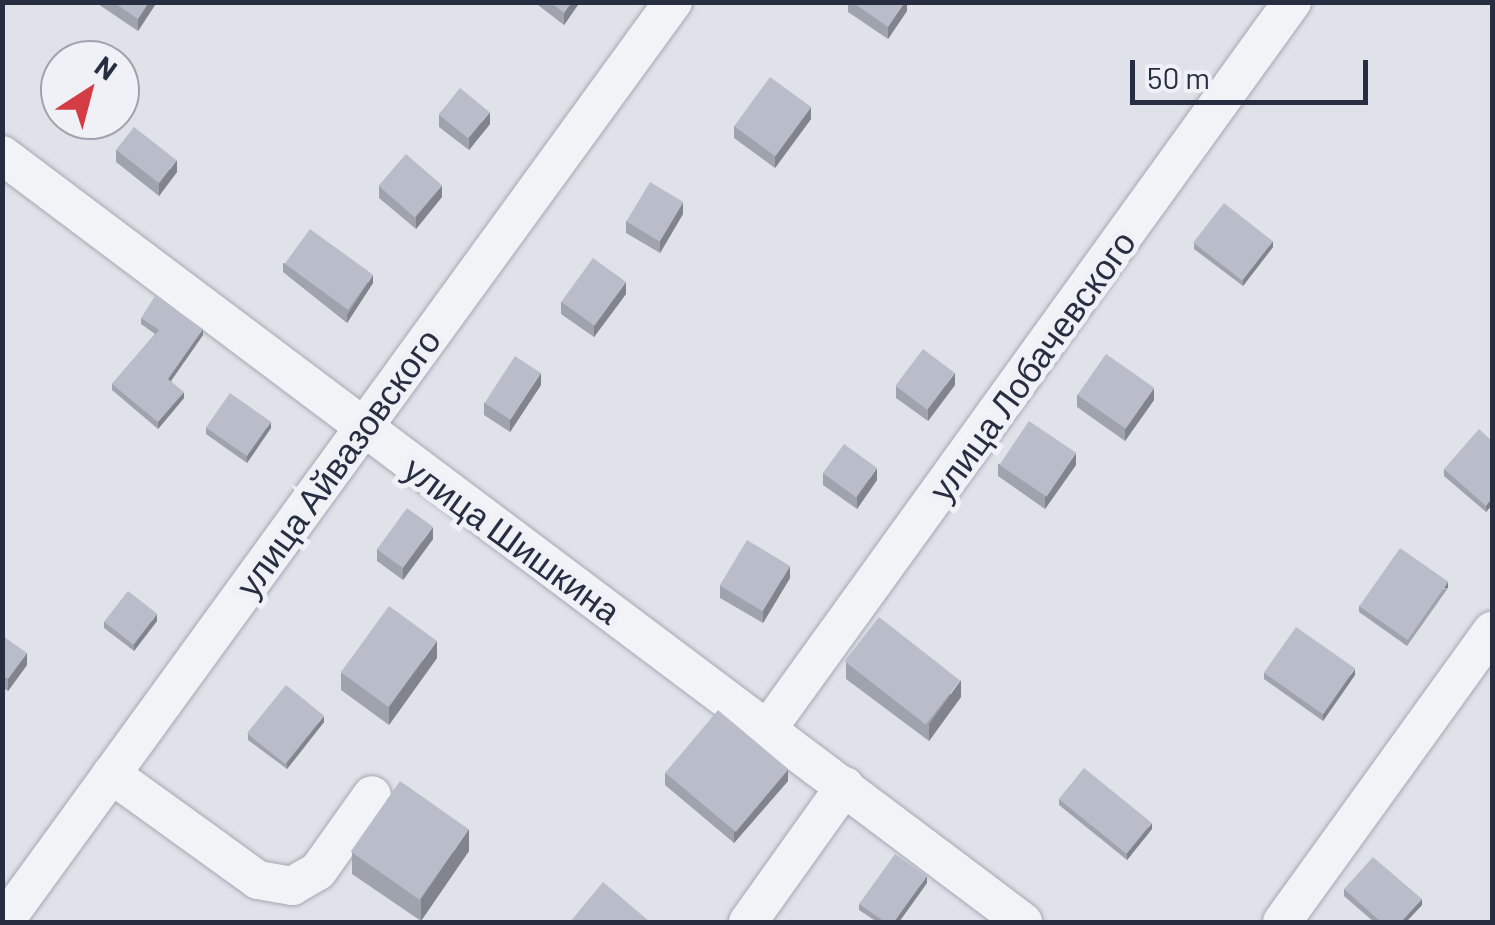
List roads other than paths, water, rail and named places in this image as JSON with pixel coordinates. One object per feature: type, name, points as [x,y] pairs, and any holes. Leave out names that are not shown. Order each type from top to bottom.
[{"type":"street","name":"улица Айвазовского","points":[[4,922],[673,2]]},
{"type":"street","name":"улица Лобачевского","points":[[769,727],[1292,2]]},
{"type":"street","name":"улица Шишкина","points":[[2,154],[362,427],[769,727],[1023,922]]},
{"type":"street","points":[[1282,922],[1492,631]]},
{"type":"street","points":[[111,774],[258,880],[292,886],[318,871],[372,795]]},
{"type":"street","points":[[748,922],[846,786]]}]
